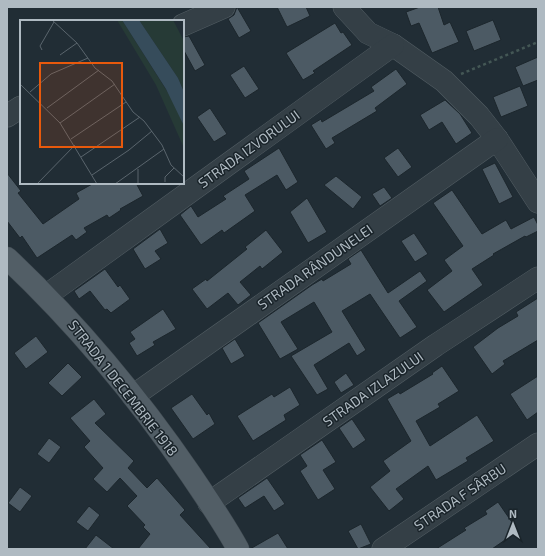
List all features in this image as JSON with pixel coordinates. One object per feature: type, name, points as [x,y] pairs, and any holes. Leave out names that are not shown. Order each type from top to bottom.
[{"type":"main road","name":"STRADA 1 DECEMBRIE 1918","points":[[7,258],[47,295],[133,396],[210,503],[234,547]]},
{"type":"street","points":[[184,25],[224,7]]},
{"type":"street","points":[[344,7],[368,33],[393,46],[444,82],[478,116],[497,139],[538,202]]},
{"type":"street","name":"STRADA IZVORULUI","points":[[47,295],[393,46]]},
{"type":"street","points":[[7,116],[20,108]]},
{"type":"street","name":"STRADA RÂNDUNELEI","points":[[133,396],[497,139]]},
{"type":"street","name":"STRADA IZLAZULUI","points":[[210,503],[436,345],[538,278]]},
{"type":"street","name":"STRADA F SÂRBU","points":[[383,549],[538,444]]},
{"type":"path","points":[[444,82],[538,42]]},
{"type":"building","points":[[237,7],[251,31],[239,38],[228,19],[234,15]]},
{"type":"building","points":[[277,7],[306,7],[310,16],[287,27]]},
{"type":"building","points":[[420,7],[438,7],[444,25],[450,22],[459,42],[432,53],[419,23],[411,26],[406,12]]},
{"type":"building","points":[[493,20],[501,40],[474,51],[466,31]]},
{"type":"building","points":[[335,23],[341,33],[343,32],[352,45],[313,71],[315,73],[303,80],[286,53]]},
{"type":"building","points":[[189,36],[205,65],[195,71],[184,51],[184,37]]},
{"type":"building","points":[[538,57],[538,80],[523,86],[515,67]]},
{"type":"building","points":[[244,66],[259,89],[245,98],[230,75]]},
{"type":"building","points":[[396,69],[407,84],[375,108],[377,111],[332,138],[335,143],[326,149],[311,125],[321,119],[322,122],[374,91],[371,87]]},
{"type":"building","points":[[520,86],[528,106],[501,117],[493,97]]},
{"type":"building","points":[[445,100],[460,114],[472,133],[456,144],[442,122],[429,130],[420,115]]},
{"type":"building","points":[[210,108],[227,134],[214,142],[197,117]]},
{"type":"building","points":[[279,148],[298,182],[286,190],[277,175],[245,195],[255,211],[224,233],[222,230],[201,245],[180,215],[191,206],[198,217],[226,199],[223,196],[249,179],[244,171]]},
{"type":"building","points":[[398,148],[412,167],[398,177],[384,158]]},
{"type":"building","points":[[495,163],[513,197],[499,204],[482,169]]},
{"type":"building","points":[[7,173],[21,191],[18,193],[43,224],[79,199],[76,193],[92,184],[137,184],[143,196],[120,209],[121,210],[109,218],[107,215],[84,228],[87,232],[76,240],[72,235],[37,258],[22,236],[20,238],[7,221]]},
{"type":"building","points":[[336,176],[362,197],[353,209],[324,185]]},
{"type":"building","points":[[384,187],[392,198],[380,206],[372,194]]},
{"type":"building","points":[[452,190],[482,234],[506,220],[511,229],[534,217],[538,225],[538,231],[526,237],[525,236],[493,254],[494,255],[472,269],[483,285],[444,312],[427,290],[452,271],[444,260],[463,246],[433,203]]},
{"type":"building","points":[[307,198],[327,232],[308,243],[290,212]]},
{"type":"building","points":[[160,229],[168,243],[155,251],[161,259],[145,269],[133,249]]},
{"type":"building","points":[[266,230],[283,252],[262,269],[260,266],[240,282],[251,295],[238,305],[228,293],[207,309],[192,289],[206,279],[207,281],[247,249],[245,247]]},
{"type":"building","points":[[414,233],[428,254],[415,262],[401,241]]},
{"type":"building","points":[[361,250],[388,293],[420,271],[427,281],[399,301],[417,327],[400,338],[370,294],[342,311],[366,350],[357,356],[349,343],[314,365],[328,389],[317,395],[291,356],[332,332],[314,302],[281,322],[298,349],[280,359],[258,323],[312,285],[322,279],[323,281],[351,264],[348,259]]},
{"type":"building","points":[[105,269],[118,287],[120,285],[130,299],[111,313],[107,309],[105,310],[90,291],[79,299],[74,291]]},
{"type":"building","points":[[538,298],[538,340],[503,361],[505,364],[492,374],[473,347],[498,328],[518,316],[516,312]]},
{"type":"building","points":[[163,309],[176,329],[153,342],[155,345],[137,356],[129,343],[135,339],[130,332]]},
{"type":"building","points":[[36,336],[48,352],[26,369],[14,353]]},
{"type":"building","points":[[235,339],[245,356],[231,364],[222,348]]},
{"type":"building","points":[[68,363],[82,377],[62,396],[48,383]]},
{"type":"building","points":[[442,366],[459,391],[438,404],[440,407],[416,421],[430,446],[477,415],[494,441],[466,458],[468,461],[436,480],[428,466],[396,489],[404,499],[389,511],[370,487],[390,471],[383,461],[411,441],[387,399],[399,392],[400,394],[433,374],[432,373]]},
{"type":"building","points":[[346,373],[354,385],[341,393],[334,382]]},
{"type":"building","points":[[538,376],[538,412],[527,420],[510,394]]},
{"type":"building","points":[[290,387],[300,405],[284,415],[286,420],[253,441],[237,416],[272,394],[274,397]]},
{"type":"building","points":[[192,394],[207,415],[209,413],[215,424],[193,439],[171,408]]},
{"type":"building","points":[[94,399],[106,414],[95,423],[134,461],[128,468],[147,488],[157,478],[185,510],[180,515],[211,549],[138,549],[150,534],[143,527],[145,525],[127,506],[137,496],[120,478],[107,492],[93,479],[103,468],[84,447],[90,441],[70,418]]},
{"type":"building","points":[[352,419],[366,440],[353,449],[339,428]]},
{"type":"building","points":[[49,438],[61,447],[49,463],[37,454]]},
{"type":"building","points":[[322,440],[336,462],[323,470],[335,489],[318,500],[300,471],[307,466],[300,455]]},
{"type":"building","points":[[267,478],[285,504],[274,511],[264,496],[245,508],[238,498]]},
{"type":"building","points":[[20,487],[32,496],[20,512],[8,503]]},
{"type":"building","points":[[498,502],[518,531],[492,549],[436,549],[466,530],[464,528],[487,514],[485,511]]},
{"type":"building","points":[[89,506],[100,515],[88,531],[76,522]]},
{"type":"building","points":[[361,524],[371,544],[358,549],[348,531]]},
{"type":"building","points":[[278,533],[288,549],[250,549]]},
{"type":"building","points":[[96,535],[114,549],[85,549]]}]
